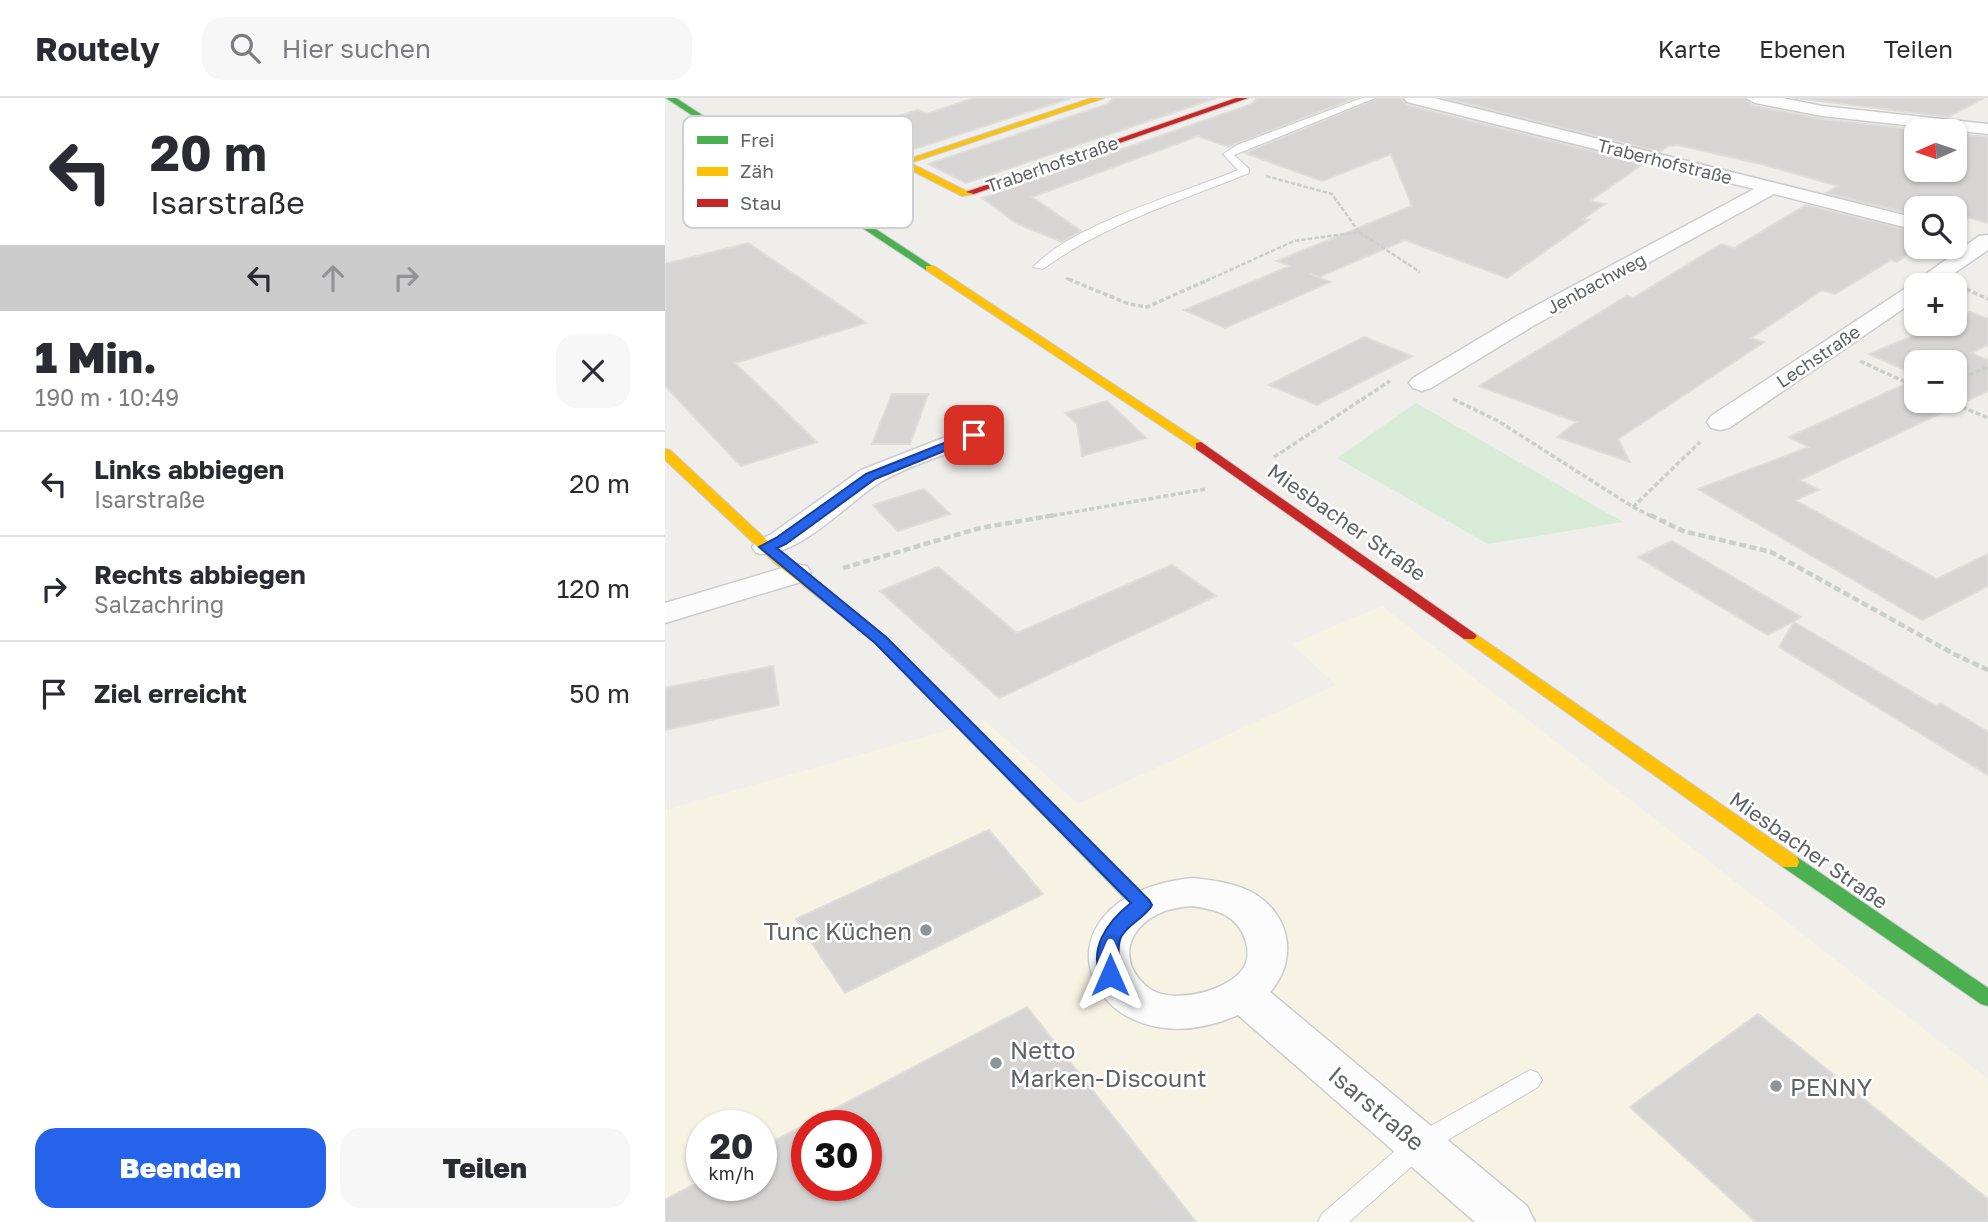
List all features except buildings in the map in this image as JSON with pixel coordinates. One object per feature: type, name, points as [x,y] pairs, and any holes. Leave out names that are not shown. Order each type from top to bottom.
[{"type":"main road","name":"Miesbacher Straße","points":[[670,98],[697,116]]},
{"type":"main road","name":"Traberhofstraße","points":[[913,159],[1100,98]]},
{"type":"main road","name":"Traberhofstraße","points":[[913,168],[965,194],[1244,98]]},
{"type":"main road","name":"Miesbacher Straße","points":[[868,228],[1243,474],[1627,749],[1988,998]]},
{"type":"main road","points":[[665,453],[800,576],[881,640],[1143,905]]},
{"type":"street","name":"Traberhofstraße","points":[[1413,98],[1904,221]]},
{"type":"street","points":[[1755,98],[1860,116],[1988,129]]},
{"type":"street","name":"Jenbachweg","points":[[1422,383],[1525,321],[1773,187]]},
{"type":"street","points":[[1967,236],[1987,242]]},
{"type":"street","points":[[1941,273],[1987,242]]},
{"type":"street","name":"Lechstraße","points":[[1720,422],[1904,298]]},
{"type":"street","points":[[767,547],[781,541],[871,476],[974,435]]},
{"type":"street","points":[[665,613],[800,576]]},
{"type":"street","points":[[1192,892],[1218,895],[1240,904],[1257,918],[1266,936],[1267,957],[1259,976],[1243,994],[1220,1007],[1193,1013],[1166,1013],[1142,1005],[1122,992],[1110,975],[1107,956],[1111,936],[1124,919],[1143,905],[1166,895],[1192,892]]},
{"type":"street","name":"Isarstraße","points":[[1243,994],[1510,1222]]},
{"type":"lane","points":[[1039,267],[1057,252],[1121,219],[1245,171],[1228,154],[1240,146],[1370,98]]},
{"type":"lane","points":[[1331,1222],[1420,1144],[1530,1080]]},
{"type":"path","points":[[1245,171],[1332,194],[1359,232],[1420,272]]},
{"type":"path","points":[[1039,267],[1129,304],[1147,307],[1294,241],[1359,232]]},
{"type":"path","points":[[1832,349],[1904,382]]},
{"type":"path","points":[[1967,376],[1988,367]]},
{"type":"path","points":[[800,576],[980,528],[1201,491],[1243,474],[1291,448],[1402,373],[1498,421],[1633,507],[1683,531],[1771,552],[1954,654],[1988,670]]},
{"type":"path","points":[[1967,409],[1988,418]]},
{"type":"path","points":[[1633,507],[1720,422]]},
{"type":"shaded area","points":[[1382,606],[1988,1079],[1988,1222],[665,1222],[665,810],[984,720],[1078,804],[1336,685],[1292,644]]},
{"type":"green space","points":[[1416,403],[1623,522],[1488,544],[1337,458]]},
{"type":"traffic: fast","points":[[670,98],[698,116]]},
{"type":"traffic: fast","points":[[869,228],[930,268]]},
{"type":"traffic: fast","points":[[950,710],[1143,905]]},
{"type":"traffic: fast","points":[[1790,862],[1988,998]]},
{"type":"traffic: slow","points":[[913,159],[1100,98]]},
{"type":"traffic: slow","points":[[913,168],[965,194],[971,192]]},
{"type":"traffic: slow","points":[[930,268],[1201,446]]},
{"type":"traffic: slow","points":[[665,453],[781,561],[881,640],[950,710]]},
{"type":"traffic: slow","points":[[1469,636],[1790,862]]},
{"type":"traffic: jam","points":[[971,192],[1244,98]]},
{"type":"traffic: jam","points":[[1201,446],[1469,636]]},
{"type":"place","name":"Tunc Küchen","points":[[926,930]]},
{"type":"place","name":"Netto Marken-Discount","points":[[996,1063]]},
{"type":"place","name":"PENNY","points":[[1776,1086]]},
{"type":"route","points":[[974,435],[871,476],[781,541],[767,547],[881,640],[1143,905],[1124,919],[1111,936],[1107,956],[1110,975]]}]
